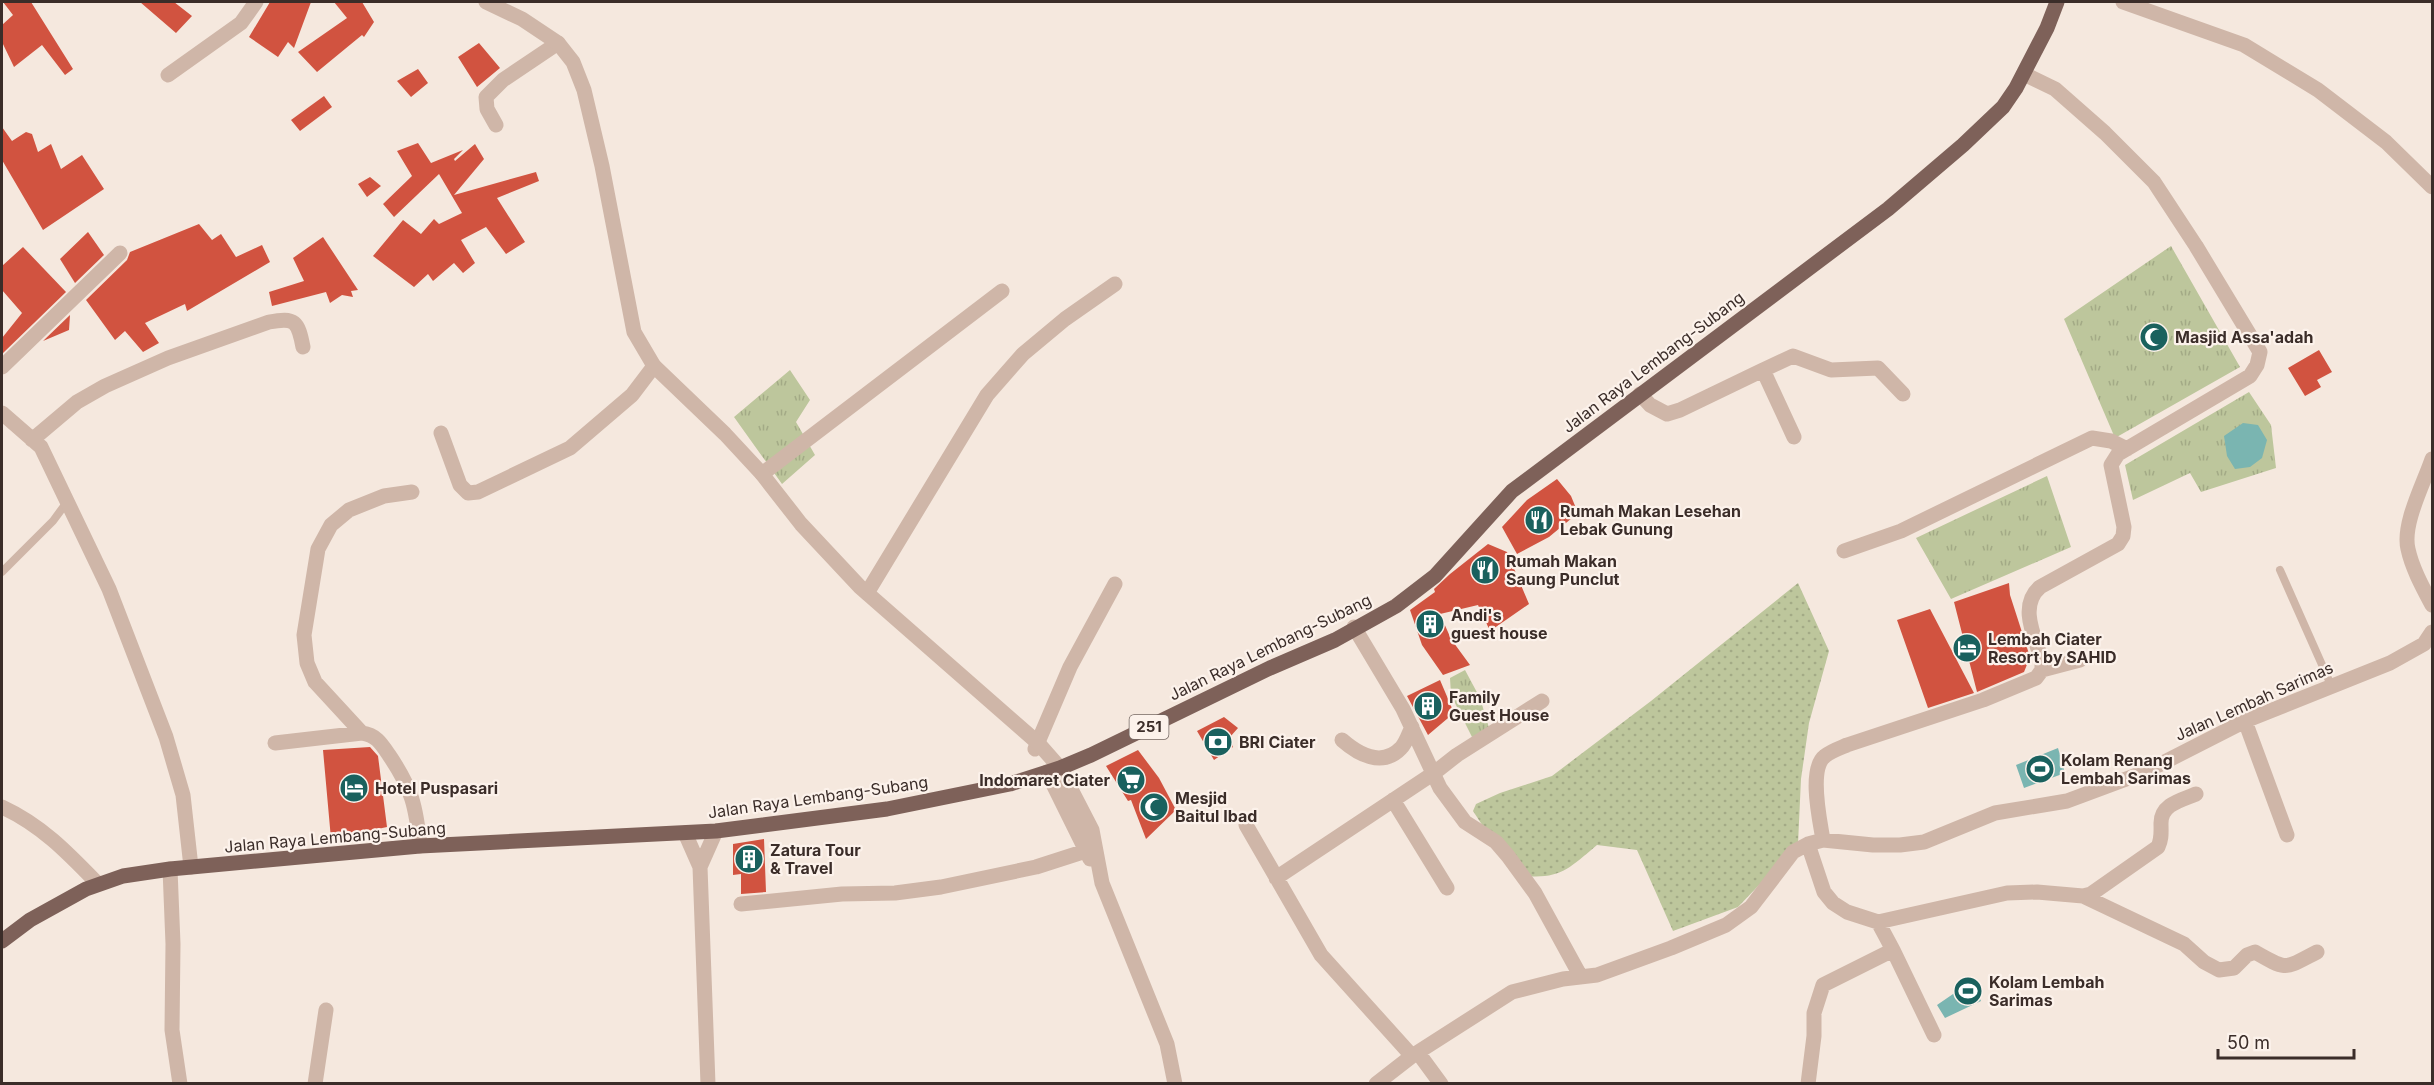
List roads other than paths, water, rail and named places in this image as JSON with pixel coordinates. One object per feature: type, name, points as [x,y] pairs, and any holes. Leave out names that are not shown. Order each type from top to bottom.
[{"type":"main road","name":"Jalan Raya Lembang-Subang","points":[[2,941],[30,920],[97,884],[123,876],[170,869],[420,846],[716,831],[887,808],[1010,784],[1053,770],[1335,640],[1354,627],[1396,606],[1435,576],[1512,491],[1888,209],[1963,145],[2003,107],[2024,74],[2057,2]]},
{"type":"street","points":[[168,75],[241,23],[256,2]]},
{"type":"street","points":[[486,2],[522,19],[558,43],[573,62],[584,90],[613,216],[634,332],[654,366],[762,474],[801,524],[867,593],[1034,743],[1092,830],[1090,850],[1167,1044],[1175,1083]]},
{"type":"street","points":[[2123,2],[2244,45],[2318,90],[2386,142],[2433,188]]},
{"type":"street","points":[[496,125],[487,109],[486,97],[503,80],[558,43]]},
{"type":"street","points":[[1823,840],[1817,771],[1820,761],[1826,755],[1847,745],[1983,700],[2036,678],[2042,670],[2042,661],[2028,610],[2029,601],[2032,594],[2040,587],[2118,544],[2123,536],[2124,527],[2111,465],[2118,454],[2250,376],[2257,365],[2260,352],[2154,182],[2106,133],[2055,89],[2024,74]]},
{"type":"street","points":[[2,368],[120,253]]},
{"type":"street","points":[[867,593],[987,395],[1023,354],[1065,319],[1114,284]]},
{"type":"street","points":[[762,474],[1002,291]]},
{"type":"street","points":[[32,440],[77,402],[105,386],[168,358],[268,322],[284,319],[293,322],[298,328],[303,347]]},
{"type":"street","points":[[1640,393],[1650,405],[1667,414],[1700,401],[1793,356],[1831,370],[1878,368],[1903,394]]},
{"type":"street","points":[[441,433],[460,485],[468,493],[478,492],[570,448],[632,395],[654,366]]},
{"type":"street","points":[[1763,370],[1794,437]]},
{"type":"street","points":[[2,413],[41,447],[109,589],[166,737],[183,795],[191,867]]},
{"type":"street","points":[[1844,551],[1901,531],[2092,438],[2111,441],[2127,449]]},
{"type":"street","points":[[2433,459],[2408,526],[2407,548],[2423,588],[2433,605]]},
{"type":"street","points":[[362,733],[315,682],[307,663],[304,635],[318,549],[331,525],[349,510],[384,496],[412,492]]},
{"type":"street","points":[[1034,743],[1070,667],[1116,584]]},
{"type":"street","points":[[1354,627],[1380,666],[1440,788],[1465,822],[1496,842],[1535,893],[1581,977]]},
{"type":"street","name":"Jalan Lembah Sarimas","points":[[1376,1083],[1512,992],[1597,975],[1726,925],[1751,907],[1793,852],[1808,844],[1823,840],[1882,845],[1924,842],[1995,813],[2067,801],[2145,772],[2245,721],[2390,663],[2424,644],[2433,632]]},
{"type":"street","points":[[2042,670],[2080,660]]},
{"type":"street","points":[[1276,878],[1434,773],[1457,755],[1542,701]]},
{"type":"street","points":[[2245,721],[2287,835]]},
{"type":"street","points":[[1342,740],[1356,752],[1372,759],[1385,757],[1401,748],[1412,727]]},
{"type":"street","points":[[275,743],[362,733],[371,734],[380,742],[406,779],[416,811],[420,846]]},
{"type":"street","points":[[1808,844],[1824,892],[1833,903],[1847,912],[1878,922],[2007,893],[2037,892],[2083,896],[2091,894],[2158,847],[2162,837],[2161,821],[2164,813],[2171,804],[2196,794]]},
{"type":"street","points":[[1392,800],[1447,888]]},
{"type":"street","points":[[2,807],[32,822],[72,857],[97,884]]},
{"type":"street","points":[[1246,825],[1322,955],[1441,1083]]},
{"type":"street","points":[[700,867],[716,831]]},
{"type":"street","points":[[685,832],[700,867],[708,1083]]},
{"type":"street","points":[[741,904],[842,894],[895,893],[940,887],[1036,867],[1090,850]]},
{"type":"street","points":[[170,869],[173,944],[172,1030],[180,1083]]},
{"type":"street","points":[[2083,896],[2184,944],[2204,962],[2219,970],[2234,968],[2247,955],[2255,952],[2276,965],[2289,966],[2318,952]]},
{"type":"street","points":[[1878,922],[1934,1035]]},
{"type":"street","points":[[1808,1083],[1814,1036],[1814,1013],[1823,985],[1893,950]]},
{"type":"street","points":[[315,1083],[326,1010]]},
{"type":"lane","points":[[2,572],[53,521],[68,501]]},
{"type":"lane","points":[[2280,570],[2331,685]]},
{"type":"water","points":[[2243,423],[2258,425],[2267,440],[2262,458],[2250,467],[2235,469],[2227,456],[2224,436]]},
{"type":"water","name":"Kolam Renang Lembah Sarimas","points":[[2058,748],[2065,773],[2024,788],[2016,765]]},
{"type":"water","name":"Kolam Lembah Sarimas","points":[[1972,981],[1981,1001],[1945,1018],[1937,1005]]},
{"type":"place","name":"Masjid Assa'adah","points":[[2154,337]]},
{"type":"place","name":"Rumah Makan Lesehan Lebak Gunung","points":[[1539,520]]},
{"type":"place","name":"Rumah Makan Saung Punclut","points":[[1485,570]]},
{"type":"place","name":"Andi's guest house","points":[[1430,624]]},
{"type":"place","name":"Lembah Ciater Resort by SAHID","points":[[1967,648]]},
{"type":"place","name":"Family Guest House","points":[[1428,706]]},
{"type":"place","name":"BRI Ciater","points":[[1218,742]]},
{"type":"place","name":"Kolam Renang Lembah Sarimas","points":[[2040,769]]},
{"type":"place","name":"Indomaret Ciater","points":[[1131,780]]},
{"type":"place","name":"Hotel Puspasari","points":[[354,788]]},
{"type":"place","name":"Mesjid Baitul Ibad","points":[[1154,807]]},
{"type":"place","name":"Zatura Tour & Travel","points":[[749,859]]},
{"type":"place","name":"Kolam Lembah Sarimas","points":[[1968,991]]}]
